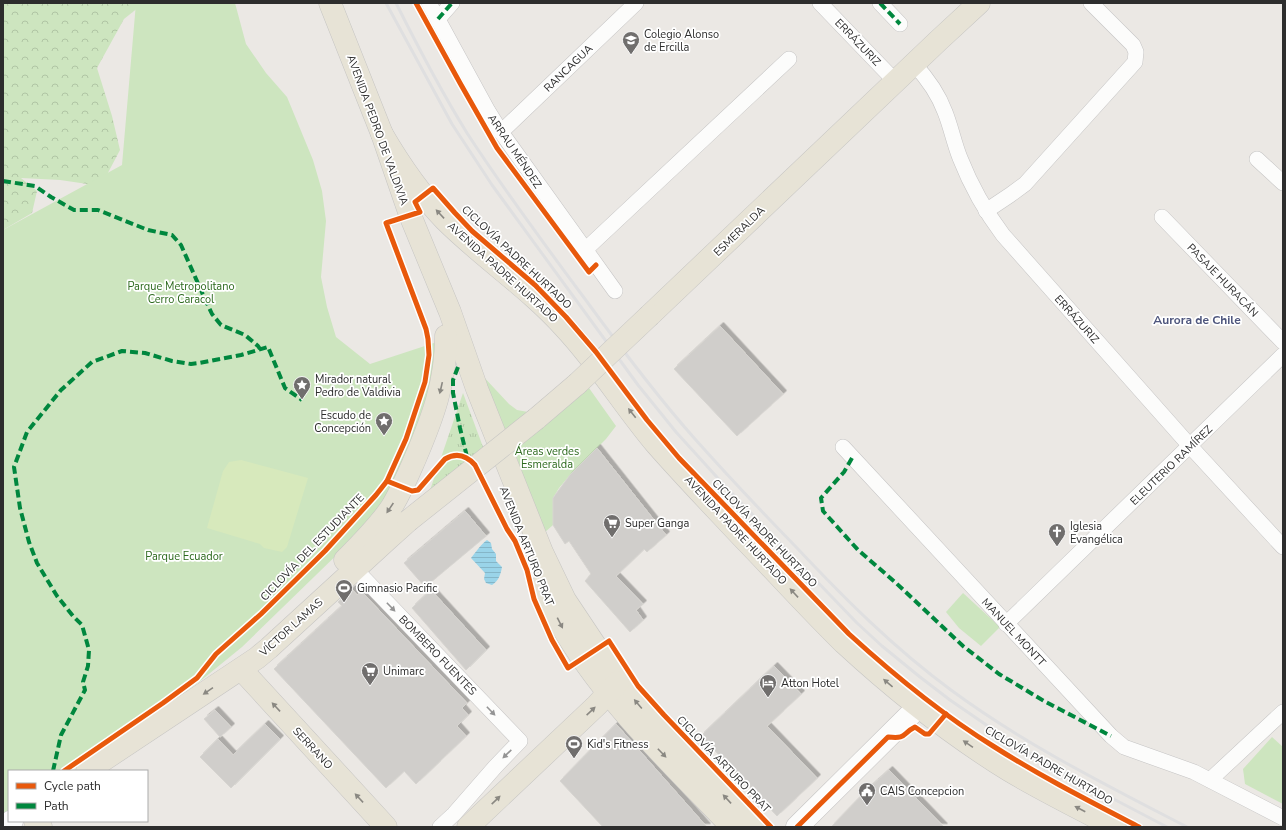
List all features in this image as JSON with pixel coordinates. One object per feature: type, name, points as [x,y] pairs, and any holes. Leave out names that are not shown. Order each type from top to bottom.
[{"type":"main road","name":"AVENIDA PEDRO DE VALDIVIA","points":[[316,3],[400,219]]},
{"type":"main road","name":"AVENIDA PEDRO DE VALDIVIA","points":[[330,3],[382,134],[450,329]]},
{"type":"main road","name":"ESMERALDA","points":[[536,419],[577,384],[979,3]]},
{"type":"main road","name":"AVENIDA PADRE HURTADO","points":[[382,134],[397,161],[427,200],[457,231],[563,325],[589,355],[614,391],[694,487],[844,644],[869,667],[918,707],[957,736],[1036,786],[1115,827]]},
{"type":"main road","name":"AVENIDA ARTURO PRAT","points":[[400,219],[450,329],[541,584],[566,634],[613,687],[646,714],[754,827]]},
{"type":"main road","points":[[241,669],[268,634],[360,545],[384,517],[394,502],[403,487],[418,452],[439,395],[450,329]]},
{"type":"main road","name":"VÍCTOR LAMAS","points":[[89,770],[241,669],[269,648],[408,522],[536,419]]},
{"type":"main road","name":"SERRANO","points":[[241,669],[386,827]]},
{"type":"main road","name":"AVENIDA ARTURO PRAT","points":[[613,687],[632,723],[732,827]]},
{"type":"main road","points":[[468,827],[597,705],[613,687]]},
{"type":"street","name":"ARRAU MÉNDEZ","points":[[429,3],[501,132],[615,291]]},
{"type":"street","points":[[438,19],[452,3]]},
{"type":"street","name":"RANCAGUA","points":[[501,132],[636,3]]},
{"type":"street","name":"ERRÁZURIZ","points":[[820,3],[895,81]]},
{"type":"street","points":[[880,3],[900,24]]},
{"type":"street","name":"ESMERALDA","points":[[939,40],[954,15],[965,3]]},
{"type":"street","points":[[986,211],[1010,195],[1029,179],[1135,62],[1136,52],[1132,45],[1091,3]]},
{"type":"street","points":[[585,250],[789,59]]},
{"type":"street","name":"ERRÁZURIZ","points":[[914,64],[925,76],[940,100],[946,113],[959,157],[967,175],[986,211],[1003,235],[1190,446],[1283,547]]},
{"type":"street","points":[[1257,159],[1283,183]]},
{"type":"street","name":"PASAJE HURACÁN","points":[[1162,217],[1283,342]]},
{"type":"street","name":"ELEUTERIO RAMÍREZ","points":[[1006,624],[1283,355]]},
{"type":"street","name":"MANUEL MONTT","points":[[843,447],[1119,744],[1134,751],[1194,772],[1283,818]]},
{"type":"street","name":"BOMBERO FUENTES","points":[[355,569],[520,742],[494,767],[454,814],[440,827]]},
{"type":"street","points":[[797,827],[918,707]]},
{"type":"street","points":[[1210,780],[1280,719]]},
{"type":"green space","points":[[3,3],[144,3],[124,19],[97,68],[112,116],[120,150],[101,186],[60,180],[21,178],[37,191],[32,213],[3,230]]},
{"type":"green space","name":"Parque Metropolitano Cerro Caracol","points":[[136,3],[235,3],[246,44],[266,73],[287,97],[313,160],[322,191],[326,221],[321,277],[327,307],[336,337],[370,364],[437,342],[433,394],[391,496],[351,541],[242,647],[199,682],[72,770],[8,770],[8,814],[3,817],[3,230],[122,165]]},
{"type":"green space","name":"Áreas verdes Esmeralda","points":[[467,359],[509,404],[517,410],[528,412],[541,429],[589,388],[616,426],[606,439],[559,488],[553,498],[553,525],[544,533],[516,456],[480,391]]},
{"type":"green space","points":[[463,393],[483,447],[429,493]]},
{"type":"green space","points":[[241,460],[308,478],[287,547],[282,552],[264,548],[260,544],[207,528],[223,471],[229,462]]},
{"type":"green space","points":[[963,593],[1000,627],[981,646],[959,628],[946,612]]},
{"type":"green space","points":[[1272,737],[1283,747],[1283,804],[1245,784],[1243,769]]},
{"type":"water","points":[[487,540],[491,543],[492,549],[496,554],[496,561],[502,567],[498,579],[492,585],[486,583],[484,579],[485,573],[471,558]]},
{"type":"building","points":[[720,326],[783,394],[737,436],[674,369]]},
{"type":"building","name":"Super Ganga","points":[[597,448],[666,535],[647,552],[644,549],[616,576],[643,604],[636,610],[643,620],[630,632],[585,581],[591,574],[569,541],[565,544],[553,525],[553,498],[570,475]]},
{"type":"building","points":[[465,511],[486,536],[425,587],[404,563]]},
{"type":"building","name":"Unimarc","points":[[352,589],[357,595],[361,591],[467,703],[462,708],[468,715],[457,726],[466,736],[416,784],[404,771],[386,788],[274,669],[342,606],[338,602]]},
{"type":"building","points":[[431,590],[486,650],[466,670],[412,608]]},
{"type":"building","points":[[774,666],[801,694],[767,726],[817,778],[777,816],[701,736]]},
{"type":"building","points":[[215,710],[231,727],[220,737],[204,719]]},
{"type":"building","points":[[265,724],[280,739],[231,788],[200,757],[218,739],[233,755]]},
{"type":"building","points":[[616,724],[707,827],[603,827],[560,781]]},
{"type":"building","points":[[889,770],[944,827],[831,827],[868,789]]},
{"type":"railway","points":[[386,3],[452,124],[492,185],[638,385],[676,432],[725,486],[857,623],[920,677],[950,700],[1014,744],[1064,773],[1167,827]]},
{"type":"railway","points":[[396,3],[430,69],[467,133],[524,217],[611,335],[680,422],[745,494],[815,567],[890,640],[930,674],[979,710],[1066,763],[1187,827]]},
{"type":"marked path","points":[[438,19],[452,3]]},
{"type":"marked path","points":[[880,3],[900,24]]},
{"type":"marked path","points":[[3,181],[35,186],[74,210],[98,210],[148,230],[172,235],[181,245],[212,314],[221,325],[245,335],[260,349]]},
{"type":"marked path","points":[[53,770],[61,735],[85,690],[83,682],[88,666],[89,650],[82,625],[57,596],[37,563],[29,542],[20,508],[14,467],[27,432],[61,390],[92,362],[122,351],[145,353],[172,361],[191,364],[241,355],[268,347],[285,388],[302,400]]},
{"type":"marked path","points":[[458,367],[453,380],[453,393],[467,457]]},
{"type":"marked path","points":[[852,458],[844,472],[821,498],[823,511],[858,550],[895,582],[963,646],[999,674],[1044,701],[1111,736]]},
{"type":"cycle path","points":[[416,3],[497,148],[589,272],[596,265]]},
{"type":"cycle path","name":"CICLOVÍA PADRE HURTADO","points":[[65,770],[197,678],[216,654],[261,614],[325,551],[387,481],[406,439],[425,382],[429,355],[426,329],[386,223],[420,212],[415,202],[433,188],[472,231],[535,285],[566,317],[596,352],[647,420],[679,458],[849,634],[918,693],[974,734],[1047,778],[1139,827]]},
{"type":"cycle path","name":"CICLOVÍA ARTURO PRAT","points":[[387,481],[412,491],[418,490],[445,459],[458,455],[469,459],[475,465],[507,529],[515,541],[527,570],[534,599],[552,640],[568,668],[609,641],[638,686],[771,827]]},
{"type":"cycle path","points":[[797,827],[888,737],[902,737],[915,727],[925,734],[929,734],[946,714]]},
{"type":"place","name":"Colegio Alonso de Ercilla","points":[[631,55]]},
{"type":"place","name":"Mirador natural Pedro de Valdivia","points":[[302,400]]},
{"type":"place","name":"Escudo de Concepción","points":[[384,436]]},
{"type":"place","name":"Super Ganga","points":[[612,538]]},
{"type":"place","name":"Iglesia Evangélica","points":[[1057,547]]},
{"type":"place","name":"Gimnasio Pacific","points":[[344,603]]},
{"type":"place","name":"Unimarc","points":[[370,686]]},
{"type":"place","name":"Atton Hotel","points":[[768,698]]},
{"type":"place","name":"Kid's Fitness","points":[[574,759]]},
{"type":"place","name":"CAIS Concepcion","points":[[867,806]]},
{"type":"district","name":"Aurora de Chile","points":[[1197,320]]},
{"type":"park label","name":"Parque Ecuador","points":[[184,556]]}]
